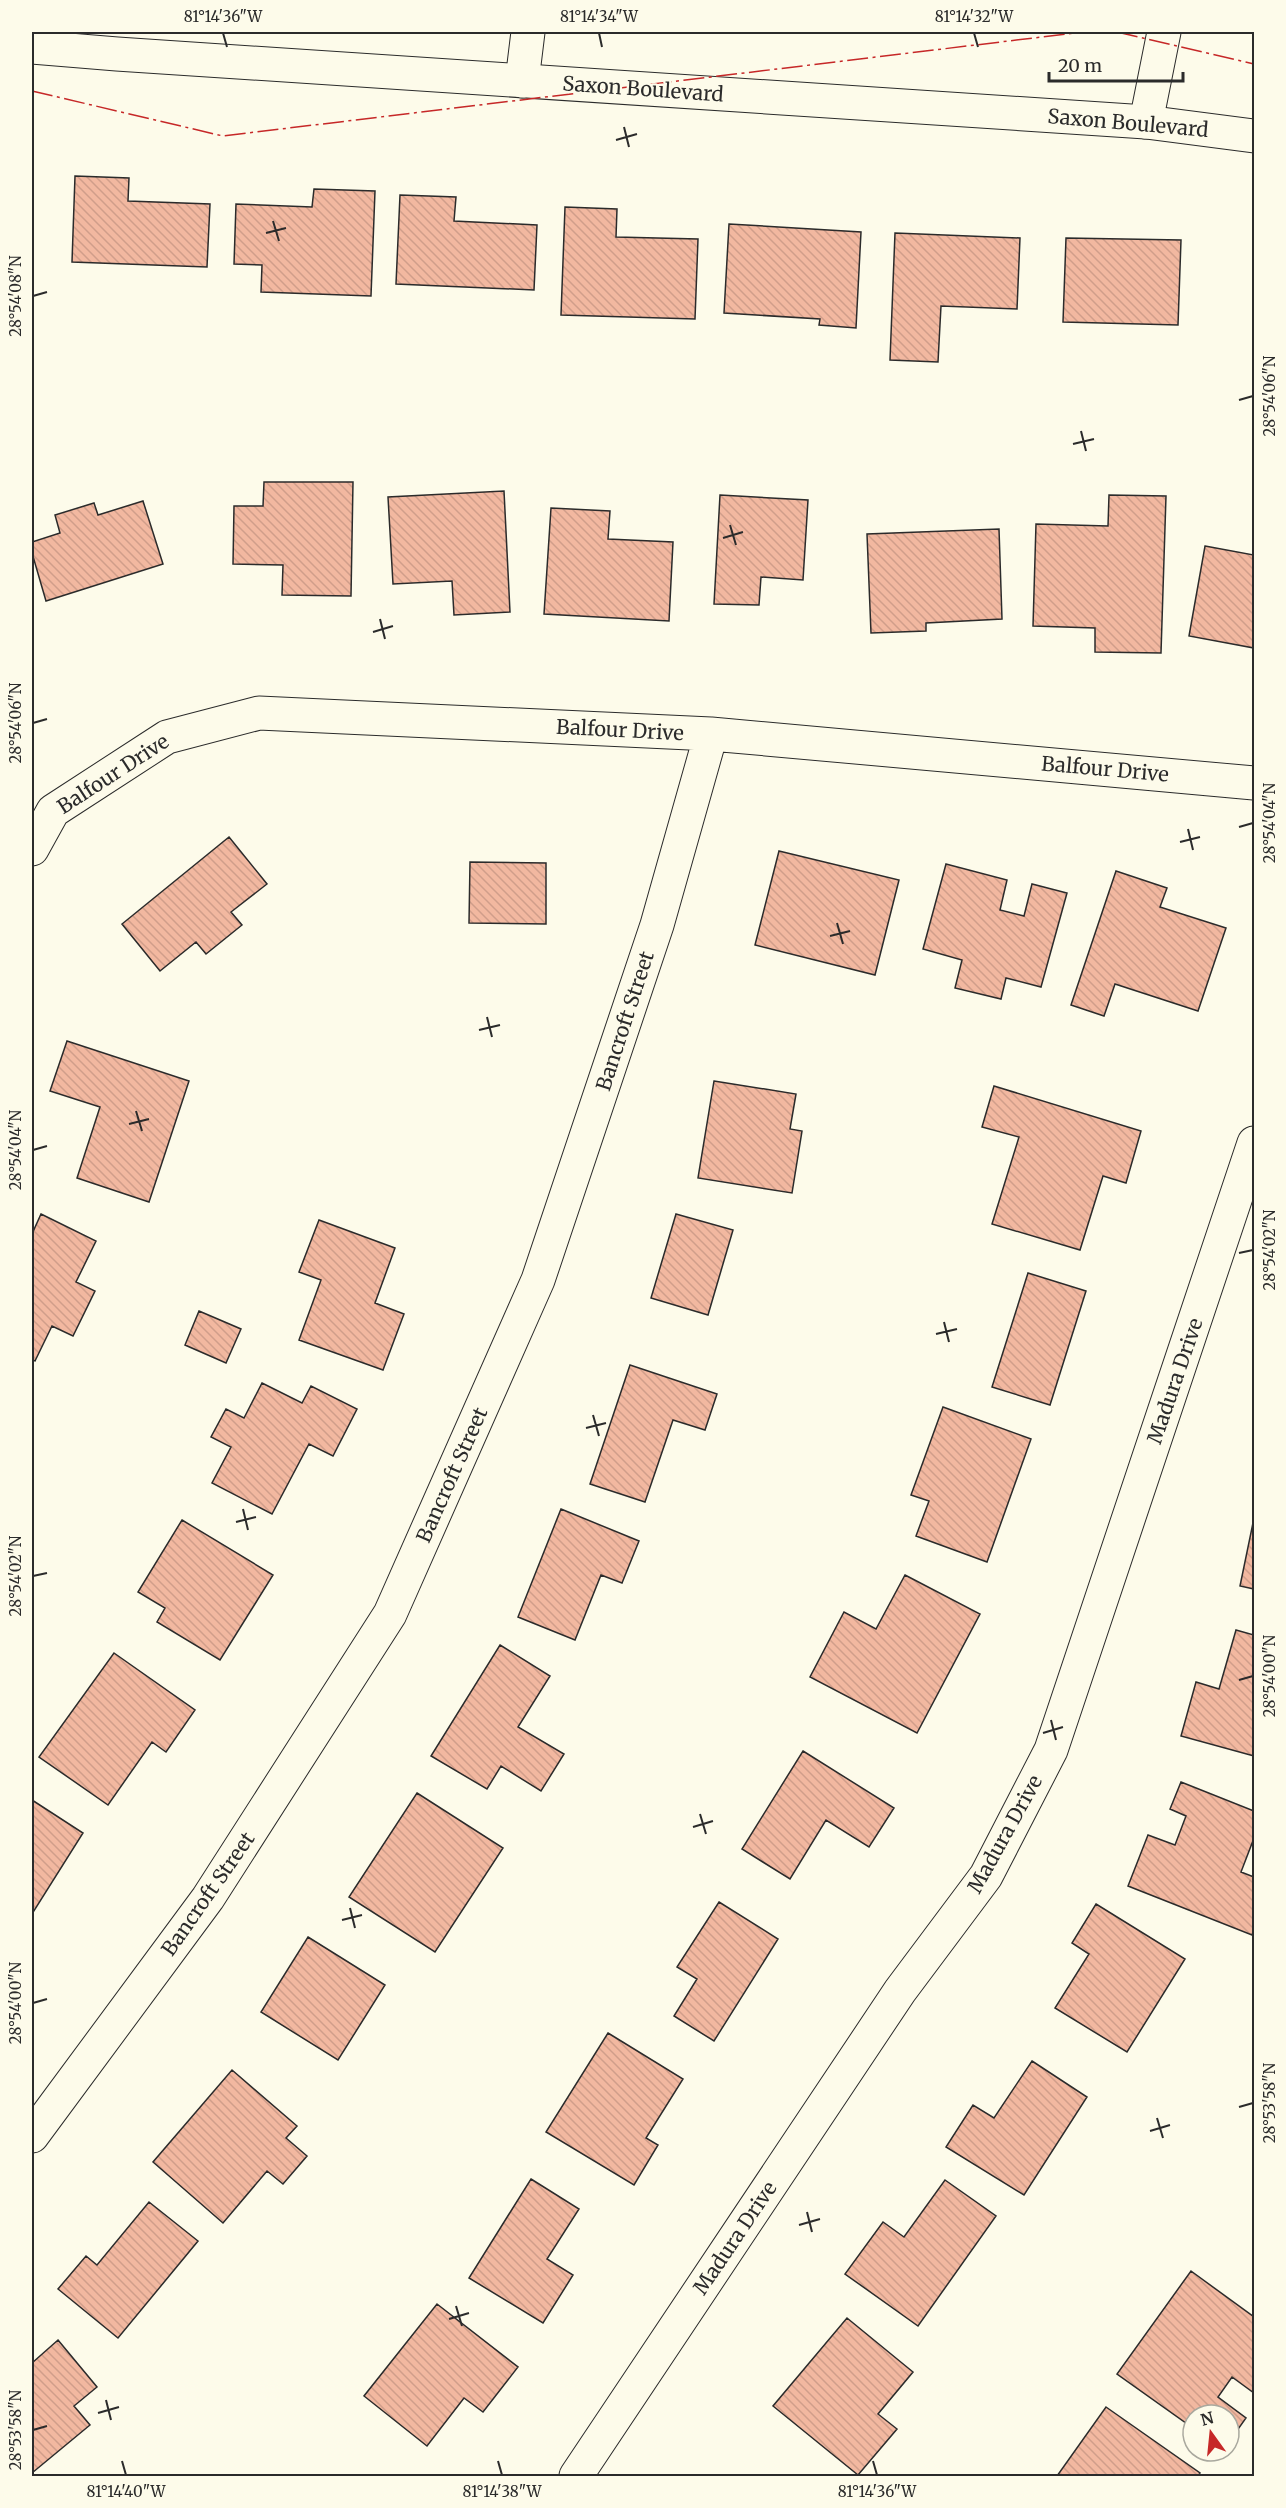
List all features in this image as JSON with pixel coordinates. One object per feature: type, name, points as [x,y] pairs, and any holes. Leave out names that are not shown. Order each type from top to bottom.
[{"type":"street","points":[[522,81],[528,32]]},
{"type":"street","points":[[1146,122],[1164,32]]},
{"type":"street","name":"Saxon Boulevard","points":[[32,47],[1146,122],[1254,136]]},
{"type":"street","name":"Balfour Drive","points":[[32,849],[53,811],[167,736],[259,713],[711,734],[1254,783]]},
{"type":"street","name":"Bancroft Street","points":[[32,2136],[208,1898],[390,1614],[538,1280],[657,925],[711,734]]},
{"type":"street","name":"Madura Drive","points":[[576,2476],[900,1992],[986,1876],[1051,1750],[1254,1143]]},
{"type":"building","points":[[75,176],[129,178],[128,201],[210,204],[207,267],[72,262]]},
{"type":"building","points":[[314,189],[375,191],[371,296],[261,292],[262,265],[234,264],[236,204],[312,207]]},
{"type":"building","points":[[400,195],[456,197],[454,221],[537,225],[534,290],[396,284]]},
{"type":"building","points":[[565,207],[617,209],[616,237],[698,239],[695,319],[561,315]]},
{"type":"building","points":[[729,224],[861,232],[856,328],[819,325],[820,319],[724,313]]},
{"type":"building","points":[[895,233],[1020,238],[1017,309],[941,306],[938,362],[890,360]]},
{"type":"building","points":[[1066,238],[1181,240],[1178,325],[1063,322]]},
{"type":"building","points":[[264,482],[353,482],[351,596],[282,595],[283,565],[233,564],[234,506],[263,506]]},
{"type":"building","points":[[504,491],[510,612],[454,615],[452,581],[393,584],[388,497]]},
{"type":"building","points":[[720,495],[808,500],[803,580],[761,577],[759,605],[714,604]]},
{"type":"building","points":[[1109,495],[1166,496],[1161,653],[1095,652],[1095,628],[1033,626],[1036,524],[1108,526]]},
{"type":"building","points":[[143,501],[163,564],[46,601],[32,553],[32,542],[60,533],[55,515],[94,503],[98,515]]},
{"type":"building","points":[[551,508],[610,511],[608,539],[673,542],[669,621],[544,614]]},
{"type":"building","points":[[999,529],[1002,619],[926,623],[926,631],[871,633],[867,534]]},
{"type":"building","points":[[1205,546],[1254,555],[1254,648],[1189,636]]},
{"type":"building","points":[[229,837],[267,884],[231,912],[242,925],[206,954],[196,942],[160,971],[122,924]]},
{"type":"building","points":[[779,851],[899,880],[875,975],[755,945]]},
{"type":"building","points":[[470,862],[546,863],[546,924],[469,923]]},
{"type":"building","points":[[946,864],[1007,880],[1000,910],[1024,916],[1032,884],[1067,893],[1041,987],[1006,978],[1001,999],[955,988],[962,960],[923,949]]},
{"type":"building","points":[[1116,871],[1167,888],[1160,907],[1226,928],[1198,1011],[1115,984],[1104,1016],[1071,1005]]},
{"type":"building","points":[[67,1041],[189,1081],[149,1202],[77,1178],[100,1107],[50,1091]]},
{"type":"building","points":[[714,1081],[796,1094],[790,1129],[802,1131],[792,1193],[698,1178]]},
{"type":"building","points":[[994,1086],[1141,1131],[1126,1183],[1103,1176],[1080,1250],[992,1224],[1019,1137],[982,1127]]},
{"type":"building","points":[[41,1214],[96,1241],[76,1282],[95,1291],[73,1336],[52,1326],[35,1361],[32,1359],[32,1234]]},
{"type":"building","points":[[676,1214],[733,1230],[708,1315],[651,1298]]},
{"type":"building","points":[[319,1220],[395,1248],[375,1303],[404,1314],[383,1370],[299,1340],[321,1280],[299,1272]]},
{"type":"building","points":[[1028,1273],[1086,1291],[1050,1405],[992,1387]]},
{"type":"building","points":[[199,1311],[241,1329],[226,1363],[185,1345]]},
{"type":"building","points":[[630,1365],[717,1394],[705,1430],[673,1420],[645,1502],[590,1484]]},
{"type":"building","points":[[262,1383],[302,1403],[311,1386],[357,1409],[333,1456],[309,1444],[272,1514],[212,1483],[231,1447],[211,1437],[226,1409],[244,1418]]},
{"type":"building","points":[[943,1407],[1031,1439],[987,1562],[916,1536],[929,1501],[911,1495]]},
{"type":"building","points":[[561,1509],[639,1541],[622,1583],[601,1575],[575,1640],[518,1617]]},
{"type":"building","points":[[1254,1518],[1254,1589],[1240,1586]]},
{"type":"building","points":[[182,1520],[273,1575],[220,1660],[157,1622],[165,1608],[138,1592]]},
{"type":"building","points":[[905,1575],[980,1614],[917,1733],[810,1677],[844,1612],[876,1629]]},
{"type":"building","points":[[1236,1630],[1254,1635],[1254,1756],[1181,1736],[1196,1682],[1219,1689]]},
{"type":"building","points":[[500,1645],[550,1676],[518,1727],[564,1754],[541,1791],[501,1766],[487,1789],[431,1756]]},
{"type":"building","points":[[114,1653],[195,1710],[166,1752],[152,1742],[108,1805],[39,1757]]},
{"type":"building","points":[[803,1751],[894,1808],[869,1847],[826,1820],[790,1879],[742,1849]]},
{"type":"building","points":[[1181,1782],[1254,1811],[1254,1838],[1241,1872],[1254,1877],[1252,1935],[1128,1886],[1148,1835],[1175,1845],[1186,1816],[1170,1809]]},
{"type":"building","points":[[417,1793],[503,1848],[435,1952],[349,1897]]},
{"type":"building","points":[[32,1800],[83,1833],[32,1914]]},
{"type":"building","points":[[719,1902],[778,1939],[714,2041],[674,2016],[697,1979],[677,1967]]},
{"type":"building","points":[[1096,1904],[1185,1959],[1127,2052],[1055,2008],[1089,1954],[1072,1943]]},
{"type":"building","points":[[308,1937],[385,1985],[338,2060],[261,2012]]},
{"type":"building","points":[[608,2033],[683,2079],[646,2138],[658,2145],[634,2185],[546,2132]]},
{"type":"building","points":[[1032,2061],[1087,2097],[1024,2195],[946,2147],[973,2105],[994,2118]]},
{"type":"building","points":[[232,2070],[297,2126],[286,2138],[307,2156],[283,2184],[267,2171],[223,2223],[153,2162]]},
{"type":"building","points":[[531,2179],[579,2209],[547,2259],[573,2275],[543,2323],[469,2278]]},
{"type":"building","points":[[945,2180],[996,2216],[918,2326],[845,2274],[883,2222],[904,2237]]},
{"type":"building","points":[[149,2202],[198,2241],[118,2338],[58,2289],[86,2256],[97,2265]]},
{"type":"building","points":[[1191,2271],[1254,2317],[1254,2393],[1232,2377],[1218,2397],[1226,2403],[1181,2403],[1181,2419],[1117,2374]]},
{"type":"building","points":[[437,2304],[518,2367],[483,2412],[464,2398],[427,2446],[364,2396]]},
{"type":"building","points":[[847,2318],[913,2372],[878,2414],[897,2429],[858,2475],[773,2406]]},
{"type":"building","points":[[58,2340],[97,2387],[74,2406],[90,2425],[32,2473],[32,2363]]},
{"type":"building","points":[[1106,2407],[1181,2460],[1181,2463],[1186,2463],[1200,2473],[1198,2476],[1057,2476]]},
{"type":"building","points":[[1241,2414],[1246,2418],[1241,2425]]},
{"type":"power","points":[[32,91],[223,136],[1083,32]]},
{"type":"power","points":[[1117,32],[1254,64]]}]
